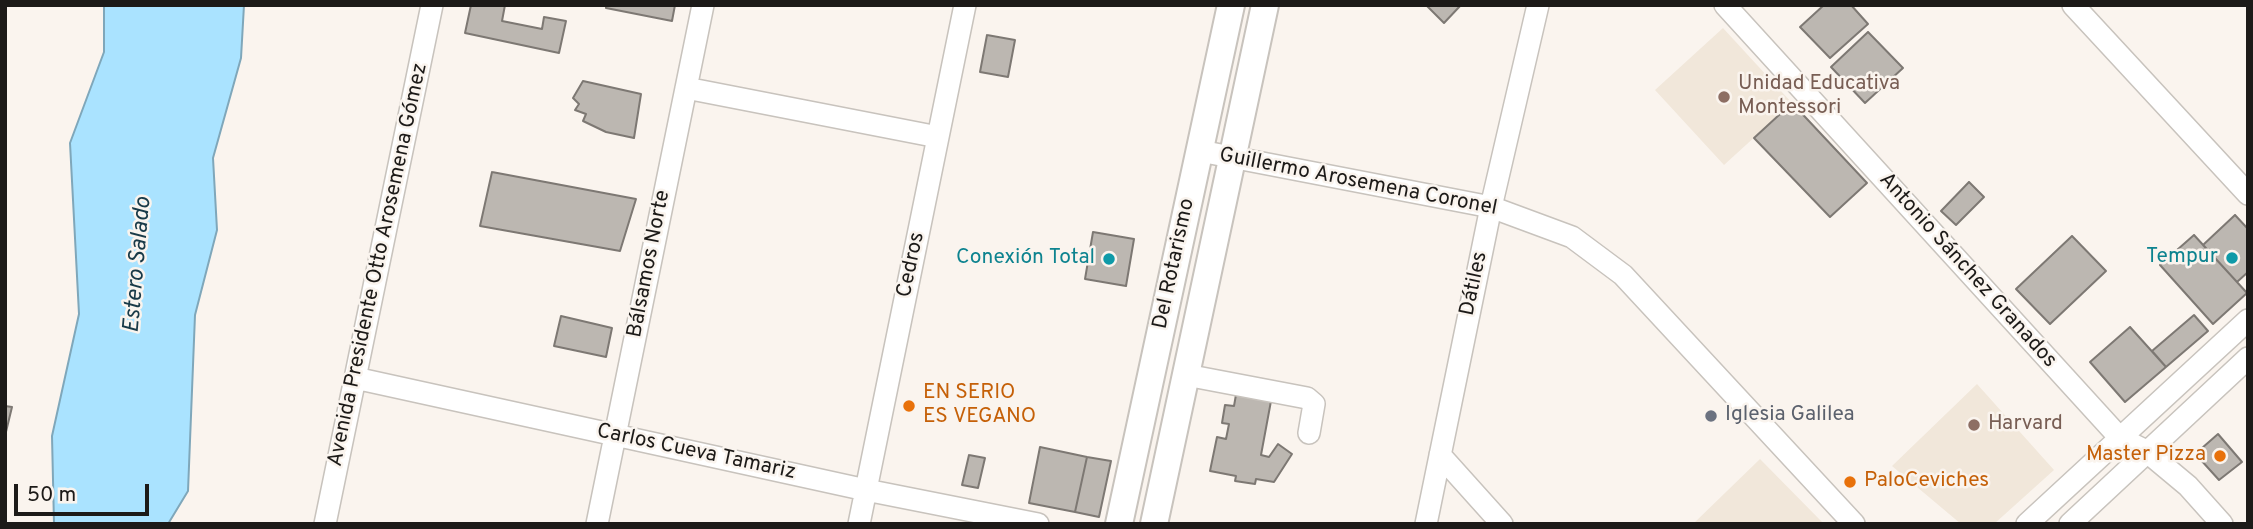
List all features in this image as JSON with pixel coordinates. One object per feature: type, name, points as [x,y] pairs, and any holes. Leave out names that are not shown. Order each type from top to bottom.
[{"type":"main road","name":"Del Rotarismo","points":[[1119,524],[1231,5]]},
{"type":"main road","name":"Del Rotarismo","points":[[1154,524],[1265,5]]},
{"type":"street","name":"Avenida Presidente Otto Arosemena Gómez","points":[[325,524],[432,5]]},
{"type":"street","name":"Bálsamos Norte","points":[[597,524],[703,5]]},
{"type":"street","name":"Cedros","points":[[859,524],[965,5]]},
{"type":"street","name":"Dátiles","points":[[1426,524],[1490,208],[1538,5]]},
{"type":"street","name":"Antonio Sánchez Granados","points":[[1724,5],[2120,438],[2146,451],[2188,486],[2221,524]]},
{"type":"street","points":[[2073,5],[2248,194]]},
{"type":"street","points":[[686,88],[938,137]]},
{"type":"street","name":"Guillermo Arosemena Coronel","points":[[1200,151],[1490,208],[1572,237],[1623,275],[1854,524]]},
{"type":"street","points":[[2027,524],[2248,320]]},
{"type":"street","points":[[2070,524],[2248,358]]},
{"type":"street","points":[[1186,375],[1307,398],[1314,404],[1309,433]]},
{"type":"street","name":"Carlos Cueva Tamariz","points":[[355,377],[866,490],[1038,524]]},
{"type":"street","points":[[1440,456],[1502,524]]},
{"type":"shaded area","name":"Unidad Educativa Montessori","points":[[1723,28],[1792,103],[1724,165],[1655,90]]},
{"type":"shaded area","name":"Harvard","points":[[1977,384],[2054,470],[1994,524],[1961,524],[1892,466]]},
{"type":"shaded area","points":[[1760,459],[1824,524],[1693,524]]},
{"type":"water","name":"Estero Salado","points":[[104,5],[244,5],[241,58],[213,158],[217,230],[195,315],[188,491],[168,524],[54,524],[52,436],[79,314],[70,143],[104,52]]},
{"type":"building","points":[[471,5],[505,5],[502,21],[542,29],[544,17],[566,21],[559,53],[465,33]]},
{"type":"building","points":[[606,5],[675,5],[672,21],[606,8]]},
{"type":"building","points":[[1426,5],[1461,5],[1444,23]]},
{"type":"building","points":[[1824,5],[1851,5],[1868,24],[1830,58],[1800,27]]},
{"type":"building","points":[[1868,32],[1903,68],[1865,103],[1831,67]]},
{"type":"building","points":[[987,35],[1015,40],[1008,77],[980,72]]},
{"type":"building","points":[[583,81],[641,94],[634,138],[606,132],[583,121],[586,114],[575,110],[579,104],[573,98]]},
{"type":"building","points":[[1792,103],[1867,183],[1830,217],[1754,138]]},
{"type":"building","points":[[492,172],[636,199],[620,251],[480,226]]},
{"type":"building","points":[[1969,182],[1984,197],[1956,225],[1941,211]]},
{"type":"building","name":"Tempur","points":[[2235,215],[2248,229],[2248,272],[2237,282],[2203,245]]},
{"type":"building","name":"Conexión Total","points":[[1093,232],[1134,239],[1126,286],[1085,279]]},
{"type":"building","points":[[2194,235],[2247,293],[2213,324],[2160,265]]},
{"type":"building","points":[[2072,236],[2106,271],[2050,324],[2016,289]]},
{"type":"building","points":[[2194,315],[2208,331],[2166,367],[2152,351]]},
{"type":"building","points":[[561,316],[612,328],[606,357],[554,346]]},
{"type":"building","points":[[2130,327],[2166,367],[2125,402],[2090,362]]},
{"type":"building","points":[[1237,389],[1271,401],[1261,455],[1269,457],[1278,444],[1292,454],[1274,482],[1256,479],[1255,484],[1235,481],[1236,476],[1210,471],[1217,437],[1226,439],[1229,424],[1222,423],[1225,405],[1234,406]]},
{"type":"building","points":[[5,406],[12,407],[5,436]]},
{"type":"building","name":"Master Pizza","points":[[2218,434],[2242,462],[2219,480],[2200,459],[2206,454],[2202,448]]},
{"type":"building","points":[[1040,447],[1087,457],[1075,512],[1029,503]]},
{"type":"building","points":[[969,455],[985,458],[978,488],[962,485]]},
{"type":"building","points":[[1087,457],[1111,461],[1099,517],[1075,512]]},
{"type":"place","name":"Unidad Educativa Montessori","points":[[1724,97]]},
{"type":"place","name":"Tempur","points":[[2232,258]]},
{"type":"place","name":"Conexión Total","points":[[1109,259]]},
{"type":"place","name":"EN SERIO ES VEGANO","points":[[909,406]]},
{"type":"place","name":"Iglesia Galilea","points":[[1711,416]]},
{"type":"place","name":"Harvard","points":[[1974,425]]},
{"type":"place","name":"Master Pizza","points":[[2220,456]]},
{"type":"place","name":"PaloCeviches","points":[[1850,482]]}]
